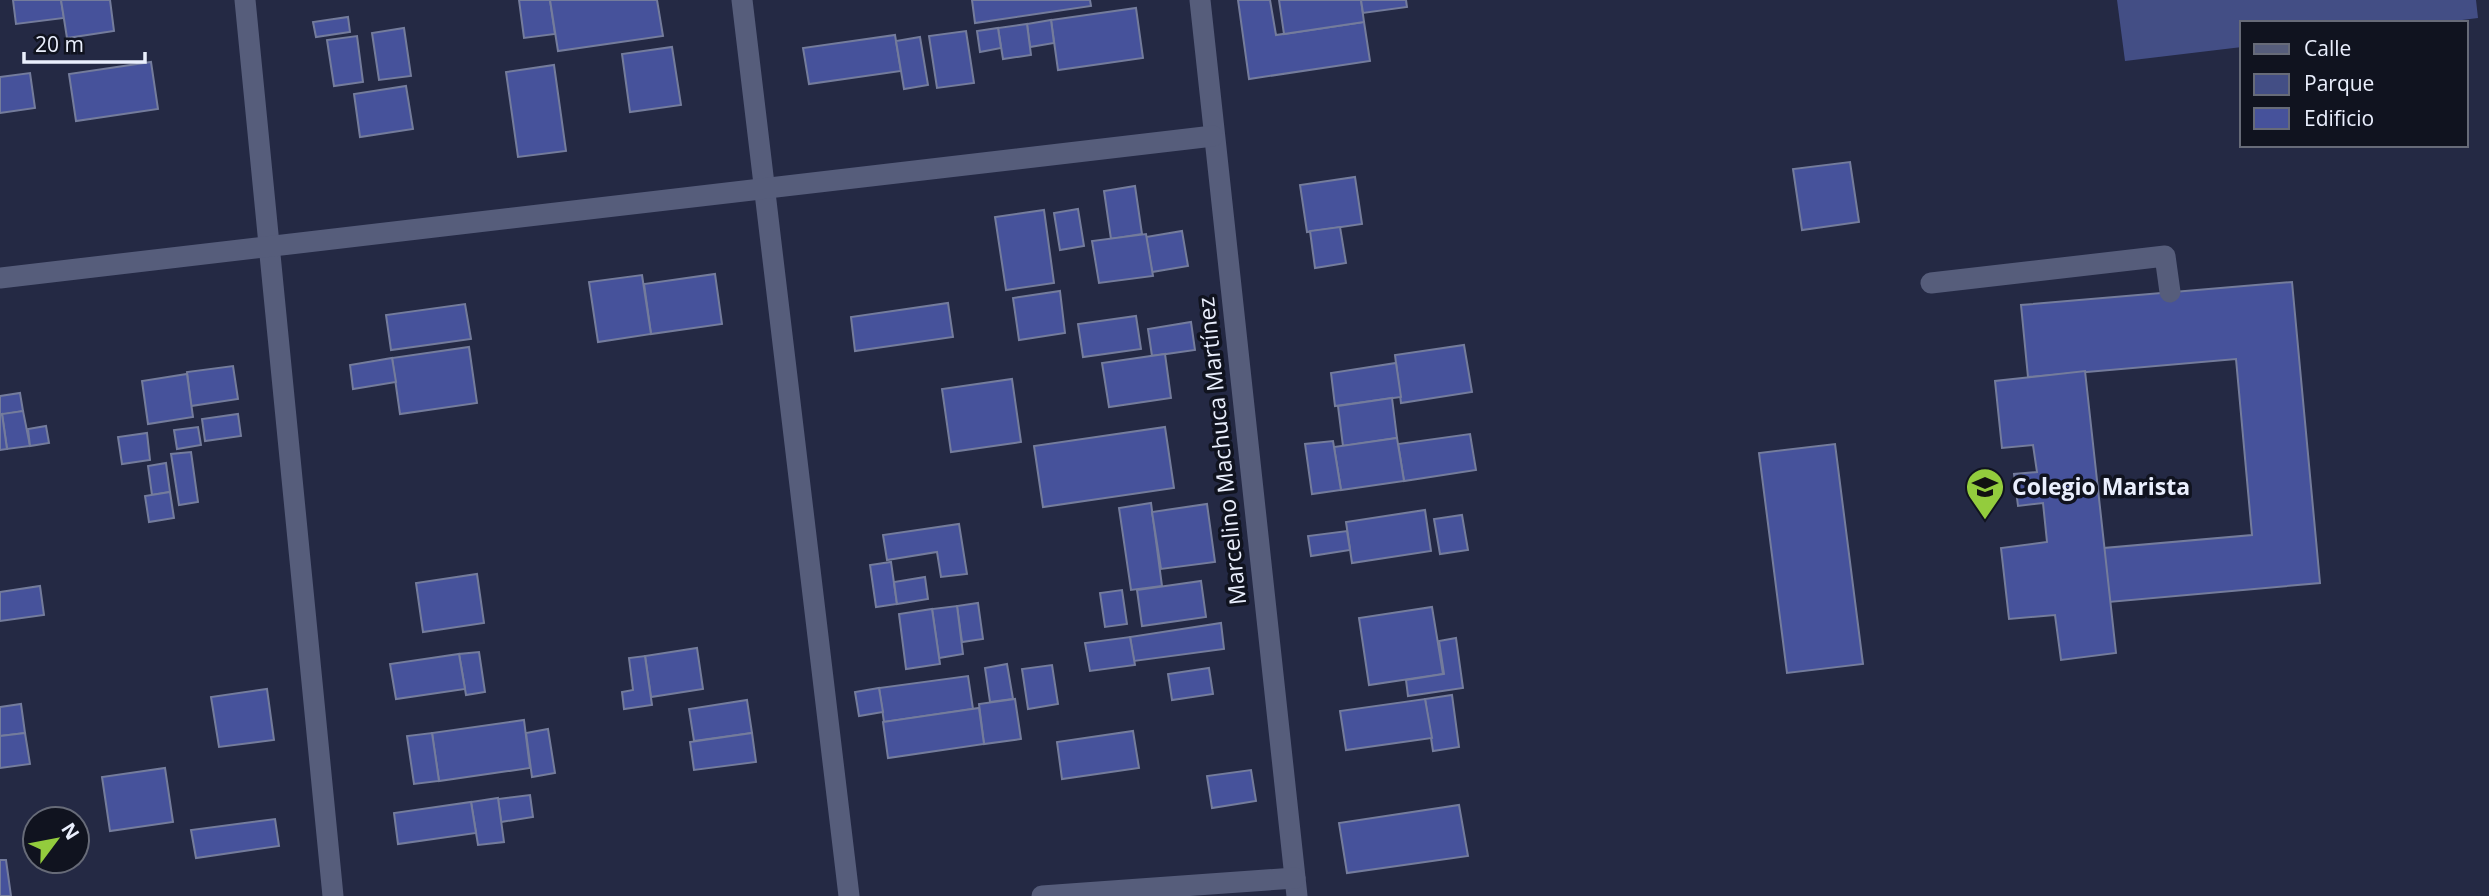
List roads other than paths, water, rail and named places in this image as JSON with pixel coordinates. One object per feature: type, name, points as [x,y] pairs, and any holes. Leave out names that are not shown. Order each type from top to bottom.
[{"type":"street","points":[[245,0],[333,896]]},
{"type":"street","points":[[742,0],[767,188],[849,896]]},
{"type":"street","name":"Marcelino Machuca Martínez","points":[[1200,0],[1296,887]]},
{"type":"street","points":[[0,278],[1213,136]]},
{"type":"street","points":[[1931,283],[2165,256],[2170,292]]},
{"type":"street","points":[[1042,896],[1296,887]]},
{"type":"place","name":"Colegio Marista","points":[[1985,521]]}]
